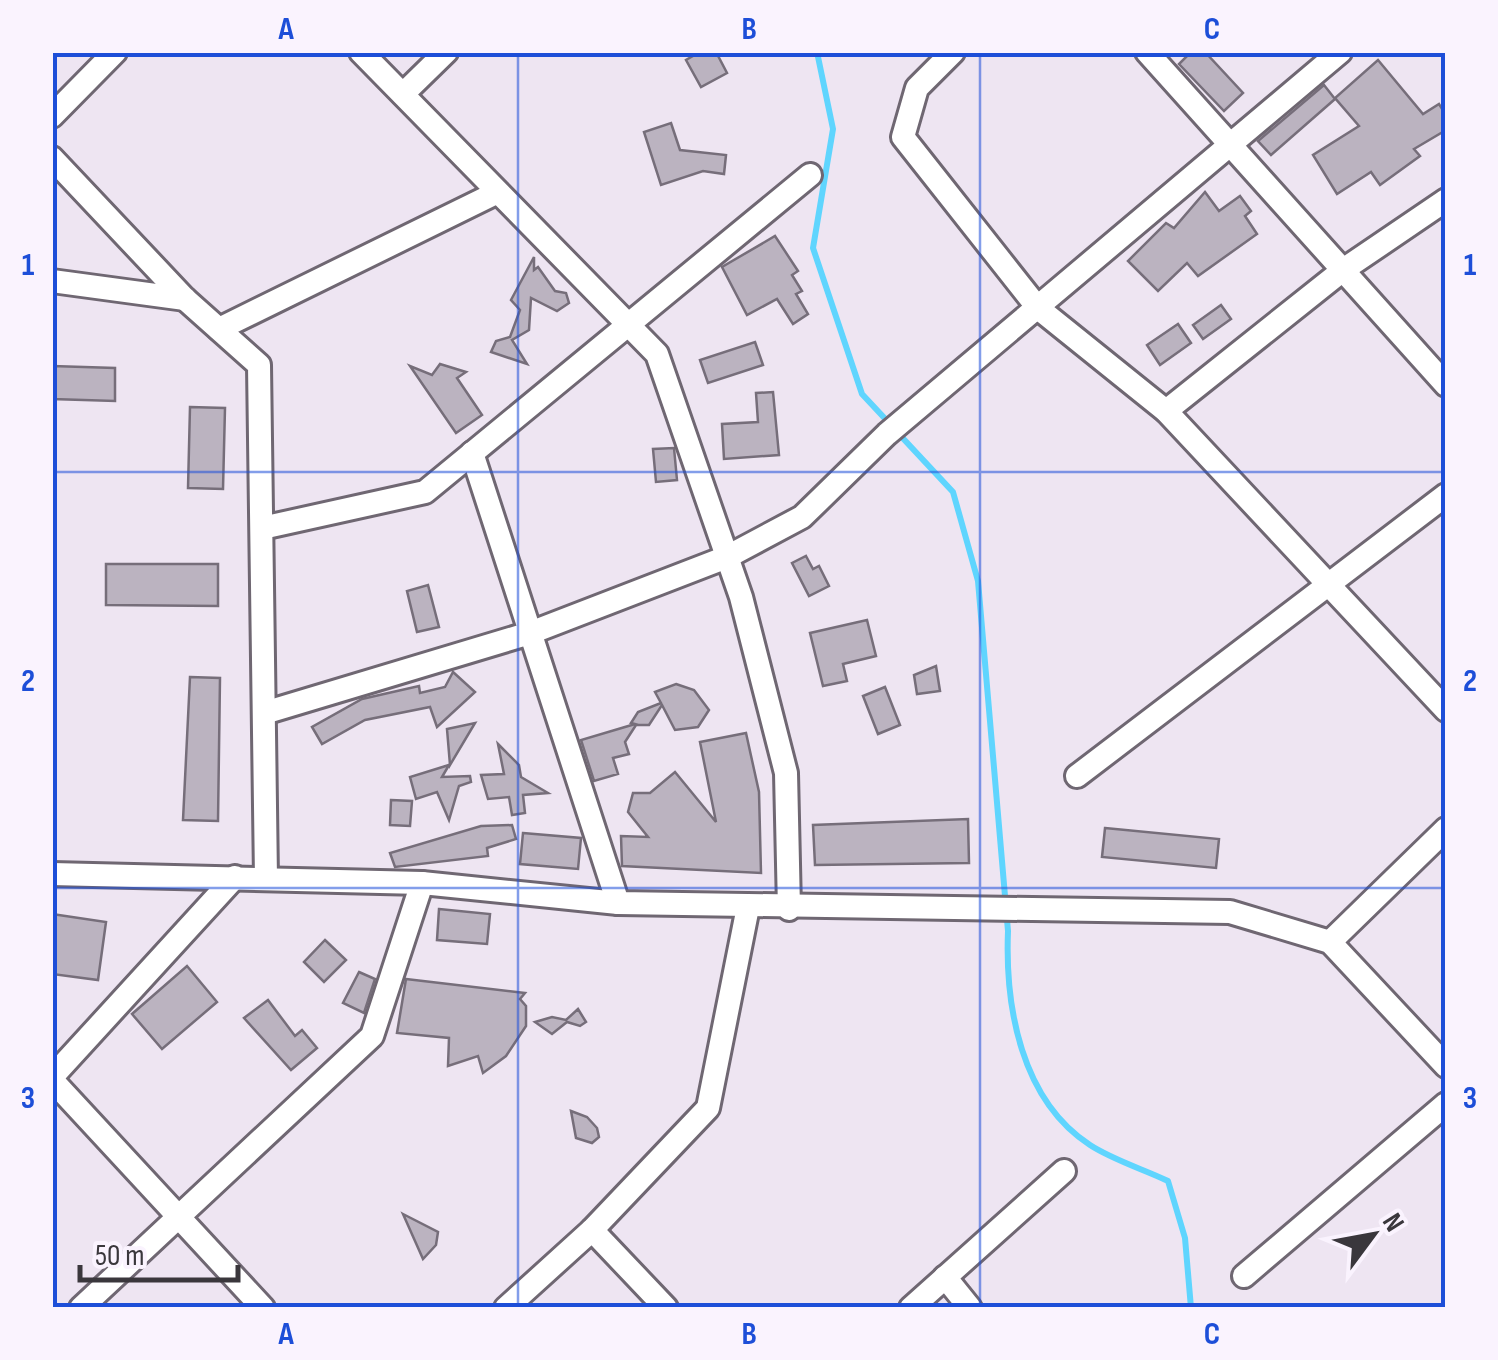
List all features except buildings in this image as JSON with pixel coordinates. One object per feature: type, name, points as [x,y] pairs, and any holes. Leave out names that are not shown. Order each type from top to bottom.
[{"type":"street","points":[[52,116],[115,52]]},
{"type":"street","points":[[362,52],[657,354],[727,557],[786,773],[790,908]]},
{"type":"street","points":[[403,94],[446,52]]},
{"type":"street","points":[[953,52],[917,88],[903,137],[1038,308],[1166,411],[1330,581],[1446,710]]},
{"type":"street","points":[[1147,52],[1446,385]]},
{"type":"street","points":[[264,713],[530,632],[727,557],[802,516],[894,428],[1340,52]]},
{"type":"street","points":[[52,158],[186,299],[259,366],[266,879]]},
{"type":"street","points":[[262,528],[425,492],[810,175]]},
{"type":"street","points":[[219,329],[496,193]]},
{"type":"street","points":[[1166,411],[1343,270],[1446,200]]},
{"type":"street","points":[[52,281],[186,299]]},
{"type":"street","points":[[472,453],[618,903]]},
{"type":"street","points":[[1077,776],[1446,495]]},
{"type":"street","points":[[1330,942],[1446,830]]},
{"type":"street","points":[[52,874],[422,883],[618,903],[1230,912],[1330,942],[1446,1066]]},
{"type":"street","points":[[235,877],[52,1079],[263,1308]]},
{"type":"street","points":[[81,1308],[372,1036],[422,883]]},
{"type":"street","points":[[506,1308],[592,1230],[708,1108],[748,907]]},
{"type":"street","points":[[1244,1276],[1446,1104]]},
{"type":"street","points":[[911,1308],[1064,1171]]},
{"type":"street","points":[[592,1230],[666,1308]]},
{"type":"street","points":[[945,1278],[970,1308]]},
{"type":"waterway","points":[[817,52],[833,129],[813,248],[862,394],[890,424]]},
{"type":"waterway","points":[[898,433],[953,492],[978,581],[1010,990],[1022,1050],[1033,1078],[1067,1126],[1099,1150],[1168,1181],[1185,1238],[1191,1308]]}]
